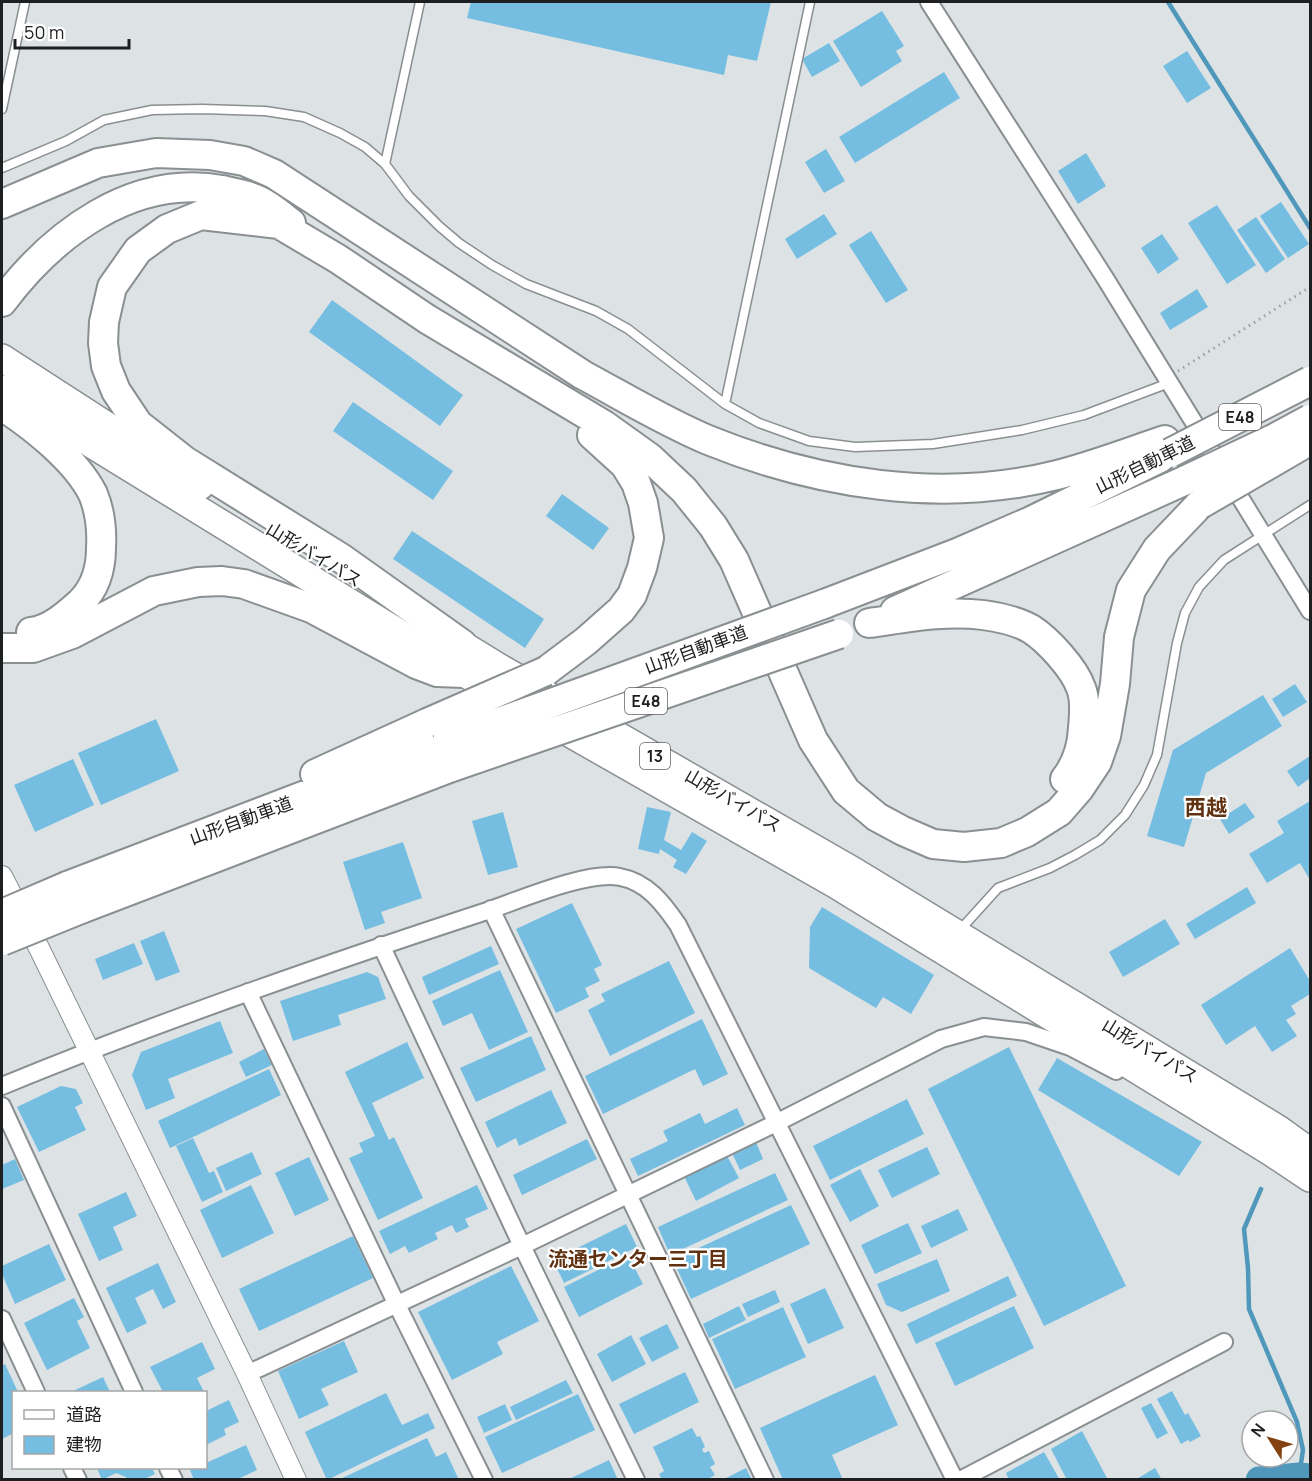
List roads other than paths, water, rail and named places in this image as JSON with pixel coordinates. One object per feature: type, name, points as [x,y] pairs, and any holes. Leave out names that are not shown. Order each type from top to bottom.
[{"type":"highway","points":[[2,204],[98,163],[156,153],[210,155],[244,161],[274,174],[583,375],[661,418],[706,439],[752,457],[803,471],[929,490],[998,485],[1055,476],[1100,462],[1167,446]]},
{"type":"highway","points":[[4,291],[34,241],[60,220],[110,191],[162,178],[209,172],[240,177],[270,187],[343,219]]},
{"type":"highway","points":[[4,291],[67,233],[116,204],[147,194],[183,187],[237,193],[265,203],[338,259]]},
{"type":"highway","points":[[462,644],[341,558],[185,461],[138,424],[116,391],[106,366],[103,343],[104,322],[112,287],[138,250],[167,229],[201,215],[279,224],[338,259],[427,319],[604,425],[650,458],[684,490],[713,526],[734,560],[813,740],[846,791],[877,817],[933,844],[964,847],[1001,843],[1027,832],[1059,812],[1079,789],[1097,762],[1106,736],[1115,684],[1119,637],[1131,590],[1157,549],[1199,506],[1311,440]]},
{"type":"highway","name":"山形バイパス","points":[[2,357],[178,473],[500,668],[958,933],[1278,1129],[1311,1152]]},
{"type":"highway","points":[[583,375],[688,475],[717,512],[760,582],[820,721],[837,752],[878,798],[899,813],[919,821],[964,831],[997,825],[1017,818],[1040,806],[1059,788],[1071,771],[1082,747],[1085,710],[1081,688],[1069,666],[1031,630],[1013,622],[983,615],[942,613],[869,623]]},
{"type":"highway","points":[[442,744],[586,641],[621,610],[632,595],[642,568],[649,538],[636,483],[625,465],[530,381]]},
{"type":"highway","name":"E48","points":[[1167,446],[1311,381]]},
{"type":"highway","name":"山形バイパス","points":[[2,389],[464,673],[835,884],[1311,1178]]},
{"type":"highway","points":[[2,406],[23,420],[75,467],[93,495],[102,526],[101,556],[96,580],[88,594],[55,623],[35,631],[2,633]]},
{"type":"highway","name":"山形自動車道","points":[[442,744],[839,634],[869,623],[1273,440],[1311,419]]},
{"type":"highway","name":"山形自動車道","points":[[2,941],[74,897],[442,744],[957,553],[1020,525],[1167,446]]},
{"type":"highway","points":[[2,648],[33,648],[72,634],[154,591],[198,582],[222,581],[244,584],[311,608],[416,664],[437,672],[464,673]]},
{"type":"highway","name":"山形自動車道","points":[[2,914],[74,897]]},
{"type":"street","points":[[929,2],[1311,611]]},
{"type":"street","points":[[2,876],[247,1374],[296,1479]]},
{"type":"street","points":[[2,1086],[88,1051],[381,945],[593,878],[620,876],[645,887],[662,901],[678,925],[955,1479]]},
{"type":"street","points":[[491,909],[765,1479]]},
{"type":"street","points":[[381,945],[522,1246],[636,1479]]},
{"type":"street","points":[[248,992],[397,1305],[484,1479]]},
{"type":"street","points":[[247,1374],[522,1246],[776,1123],[941,1039],[984,1028],[1026,1032],[1070,1047],[1271,1152]]},
{"type":"street","points":[[2,1106],[134,1391]]},
{"type":"street","points":[[2,1319],[36,1391]]},
{"type":"street","points":[[960,1479],[1224,1342]]},
{"type":"lane","points":[[2,109],[25,2]]},
{"type":"lane","points":[[385,164],[420,2]]},
{"type":"lane","points":[[725,404],[810,2]]},
{"type":"lane","points":[[2,168],[66,141],[104,120],[152,110],[265,111],[304,117],[365,147],[385,164],[409,196],[459,243],[492,265],[526,284],[596,311],[628,329],[725,404],[759,423],[809,441],[855,447],[933,444],[1023,430],[1084,415],[1168,380]]},
{"type":"lane","points":[[958,933],[998,888],[1050,868],[1076,855],[1100,840],[1125,815],[1144,785],[1157,755],[1177,643],[1185,613],[1199,587],[1224,560],[1311,505]]},
{"type":"waterway","points":[[1168,2],[1310,228]]},
{"type":"waterway","points":[[1261,1189],[1244,1229],[1249,1309],[1297,1422],[1303,1450],[1299,1476]]},
{"type":"waterway","points":[[1259,1480],[1310,1477]]},
{"type":"district","name":"西越","points":[[1206,808]]},
{"type":"district","name":"流通センター三丁目","points":[[638,1259]]}]
